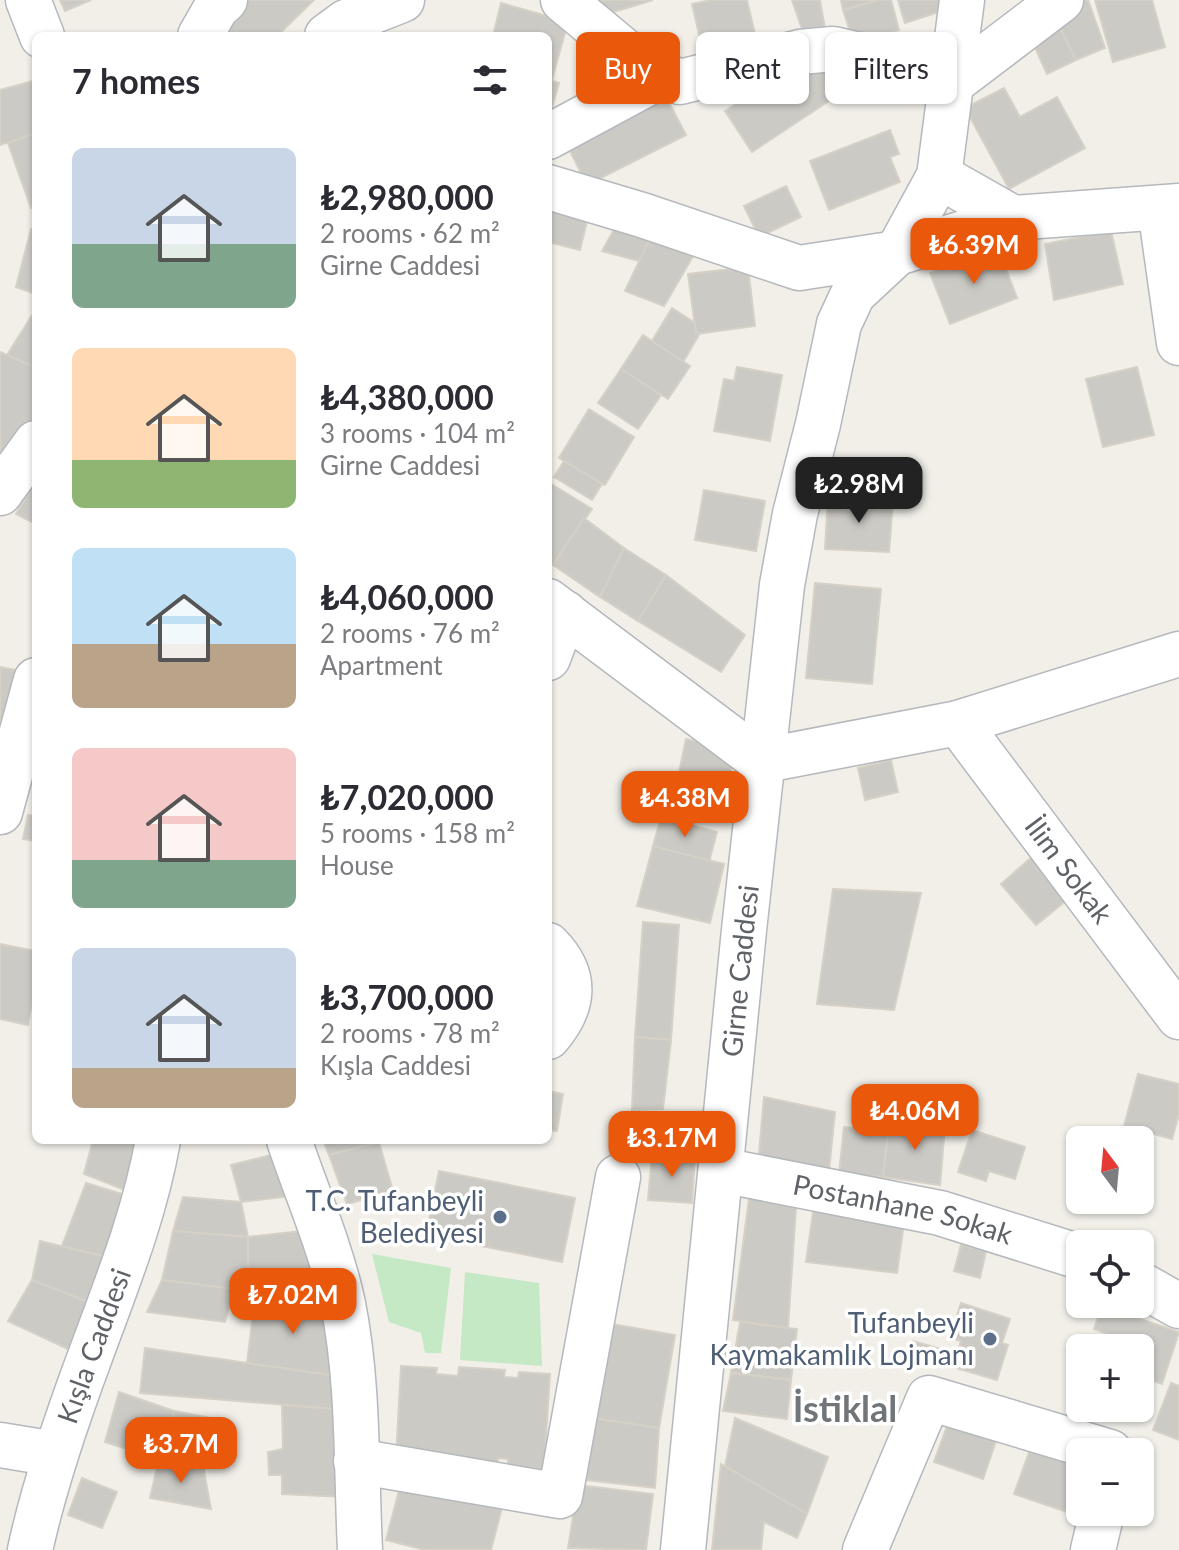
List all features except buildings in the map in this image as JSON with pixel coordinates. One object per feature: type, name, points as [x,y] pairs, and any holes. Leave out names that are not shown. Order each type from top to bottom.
[{"type":"street","points":[[202,32],[216,8],[225,0]]},
{"type":"street","points":[[332,32],[346,22],[402,0]]},
{"type":"street","points":[[563,0],[601,32]]},
{"type":"street","name":"Girne Caddesi","points":[[957,46],[962,0]]},
{"type":"street","points":[[957,79],[1061,0]]},
{"type":"street","points":[[680,82],[800,52],[825,50]]},
{"type":"street","points":[[552,135],[609,104]]},
{"type":"street","name":"Girne Caddesi","points":[[683,1550],[761,761],[782,585],[795,514],[839,324],[853,294],[897,253],[939,176],[950,104]]},
{"type":"street","points":[[939,176],[1013,218]]},
{"type":"street","points":[[552,188],[799,268],[897,253],[1013,218],[1169,207],[1179,343]]},
{"type":"street","points":[[552,632],[556,607],[761,761],[958,723],[1179,654]]},
{"type":"street","points":[[0,812],[32,695]]},
{"type":"street","name":"İlim Sokak","points":[[958,723],[1179,1017]]},
{"type":"street","points":[[552,950],[563,962],[569,982],[569,1002],[562,1021],[552,1032]]},
{"type":"street","name":"Kışla Caddesi","points":[[30,1550],[55,1454],[124,1269],[151,1177],[157,1144]]},
{"type":"street","points":[[290,1144],[329,1253],[343,1304],[351,1356],[360,1550]]},
{"type":"street","name":"Postanhane Sokak","points":[[721,1170],[940,1213],[1066,1253]]},
{"type":"street","points":[[356,1461],[560,1496],[618,1177]]},
{"type":"street","points":[[1154,1292],[1179,1306]]},
{"type":"street","points":[[865,1550],[929,1398],[1066,1439]]},
{"type":"street","points":[[0,1445],[55,1454]]},
{"type":"street","points":[[1093,1550],[1099,1526]]},
{"type":"green space","points":[[372,1254],[451,1268],[441,1353],[425,1353],[421,1333],[389,1322]]},
{"type":"green space","points":[[465,1272],[539,1283],[542,1366],[460,1360]]},
{"type":"place","name":"T.C. Tufanbeyli Belediyesi","points":[[500,1217]]},
{"type":"place","name":"Tufanbeyli Kaymakamlık Lojmanı","points":[[990,1339]]},
{"type":"district","name":"İstiklal","points":[[845,1409]]}]
